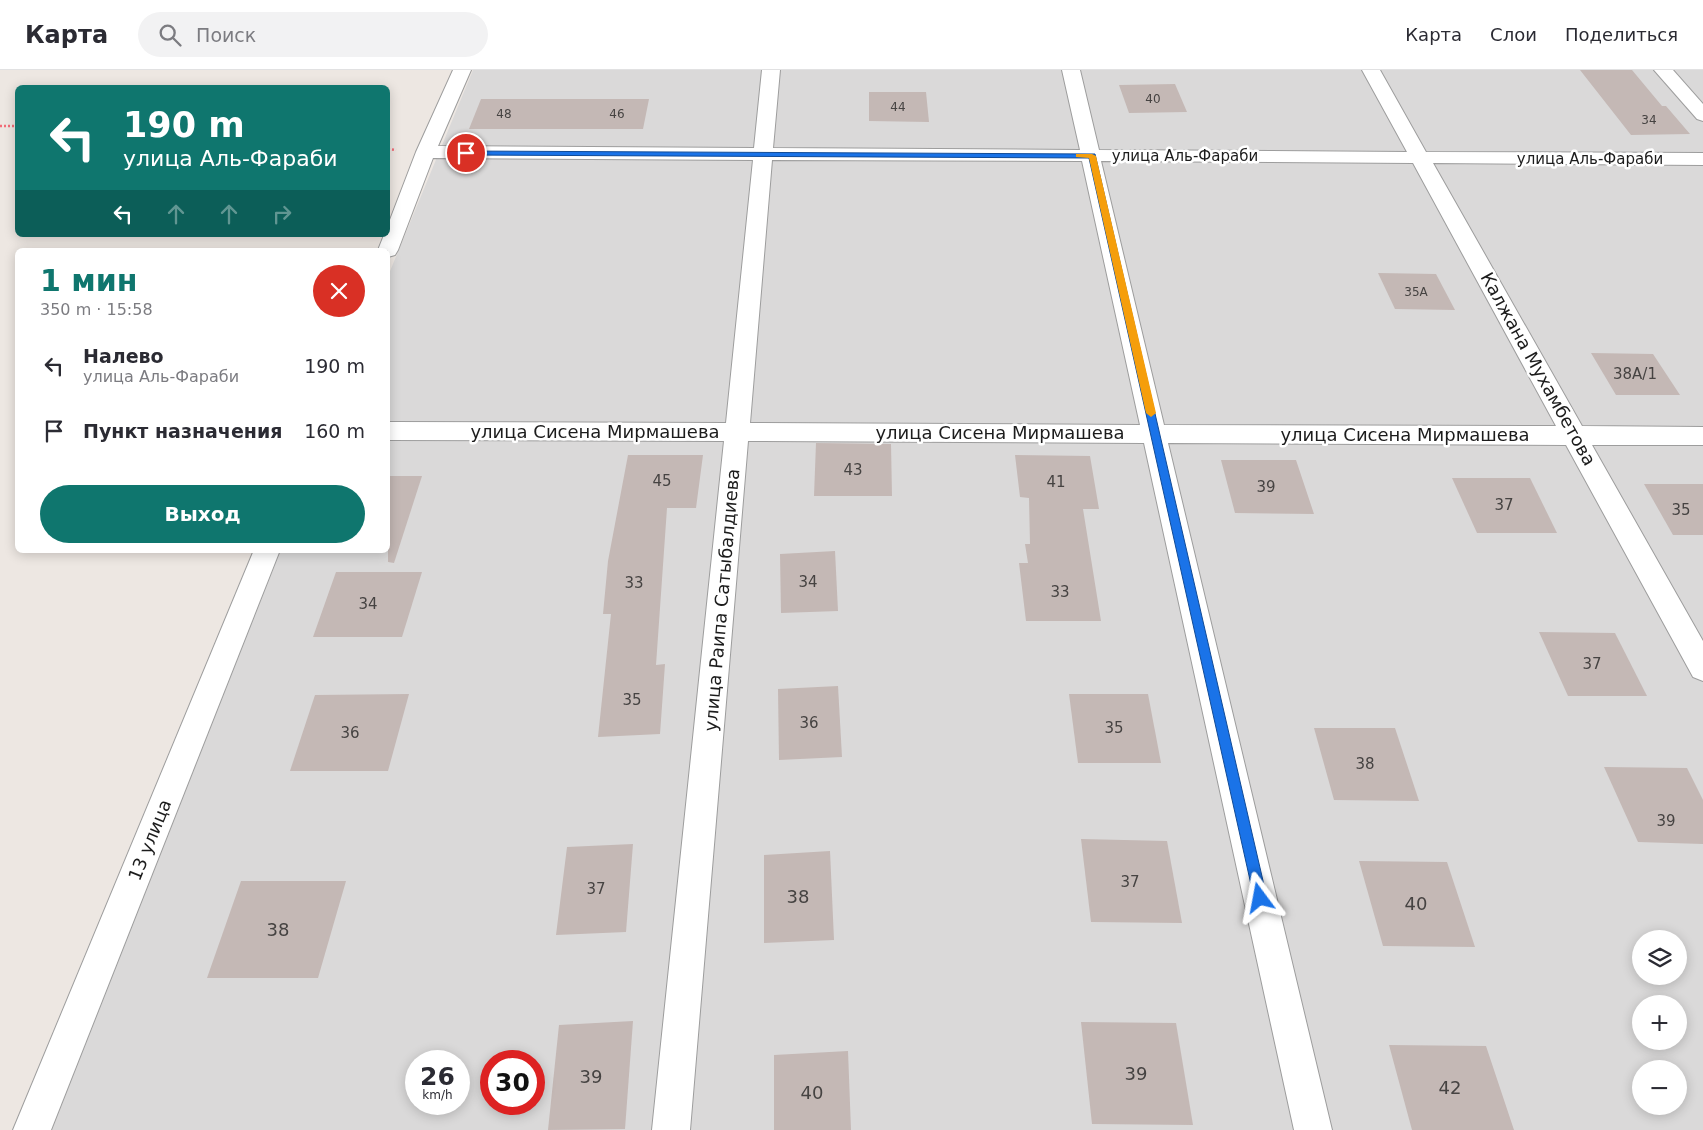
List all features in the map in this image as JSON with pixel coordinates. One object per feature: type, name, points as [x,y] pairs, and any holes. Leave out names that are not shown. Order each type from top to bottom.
[{"type":"street","points":[[389,248],[426,152],[462,70]]},
{"type":"street","name":"улица Раипа Сатыбалдиева","points":[[672,1130],[771,70]]},
{"type":"street","points":[[1072,70],[1313,1130]]},
{"type":"street","name":"Калжана Мухамбетова","points":[[1372,70],[1703,668]]},
{"type":"street","points":[[1663,70],[1703,115]]},
{"type":"street","name":"улица Аль-Фараби","points":[[426,152],[1703,159]]},
{"type":"street","name":"улица Сисена Мирмашева","points":[[390,431],[1703,436]]},
{"type":"street","name":"13 улица","points":[[32,1130],[266,553]]},
{"type":"path","points":[[0,126],[15,126]]},
{"type":"shaded area","points":[[473,70],[1703,70],[1703,1130],[32,1130],[272,553],[390,553],[390,271]]},
{"type":"building","points":[[1580,70],[1632,70],[1662,106],[1666,106],[1690,134],[1631,135]]},
{"type":"building","points":[[1175,84],[1187,112],[1129,113],[1119,85]]},
{"type":"building","points":[[869,92],[926,92],[929,122],[869,121]]},
{"type":"building","points":[[481,99],[649,99],[643,129],[469,129]]},
{"type":"building","points":[[1378,273],[1436,274],[1455,310],[1395,309]]},
{"type":"building","points":[[1591,353],[1653,354],[1680,395],[1616,395]]},
{"type":"building","points":[[816,443],[891,444],[892,496],[814,496]]},
{"type":"building","points":[[628,455],[703,455],[696,508],[667,508],[656,665],[665,664],[660,734],[598,737],[611,614],[603,614],[608,561]]},
{"type":"building","points":[[1015,455],[1090,456],[1099,509],[1083,509],[1101,621],[1026,621],[1019,563],[1028,563],[1025,544],[1030,544],[1029,498],[1020,497]]},
{"type":"building","points":[[1221,460],[1296,460],[1314,514],[1235,513]]},
{"type":"building","points":[[390,476],[422,476],[394,563],[388,562],[388,553],[390,553]]},
{"type":"building","points":[[1452,478],[1530,478],[1557,533],[1477,533]]},
{"type":"building","points":[[1644,484],[1703,484],[1703,535],[1673,535]]},
{"type":"building","points":[[835,551],[838,611],[781,613],[780,554]]},
{"type":"building","points":[[336,572],[422,572],[402,637],[313,637]]},
{"type":"building","points":[[1539,632],[1615,633],[1647,696],[1568,696]]},
{"type":"building","points":[[838,686],[842,757],[779,760],[778,689]]},
{"type":"building","points":[[409,694],[388,771],[290,771],[315,695]]},
{"type":"building","points":[[1069,694],[1148,694],[1161,763],[1078,763]]},
{"type":"building","points":[[1314,728],[1395,728],[1419,801],[1334,800]]},
{"type":"building","points":[[1604,767],[1687,768],[1703,800],[1703,844],[1638,842]]},
{"type":"building","points":[[1081,839],[1167,841],[1182,923],[1091,922]]},
{"type":"building","points":[[633,844],[626,932],[556,935],[567,847]]},
{"type":"building","points":[[830,851],[834,940],[764,943],[764,855]]},
{"type":"building","points":[[1359,861],[1447,862],[1475,947],[1383,946]]},
{"type":"building","points":[[241,881],[346,881],[318,978],[207,978]]},
{"type":"building","points":[[633,1021],[625,1129],[548,1130],[559,1025]]},
{"type":"building","points":[[1081,1022],[1176,1023],[1193,1125],[1092,1124]]},
{"type":"building","points":[[1389,1045],[1486,1046],[1514,1130],[1412,1130]]},
{"type":"building","points":[[848,1051],[851,1130],[774,1130],[774,1055]]},
{"type":"slow traffic","points":[[1078,156],[1092,156],[1151,413]]},
{"type":"route","points":[[466,153],[1092,156],[1260,898]]}]
